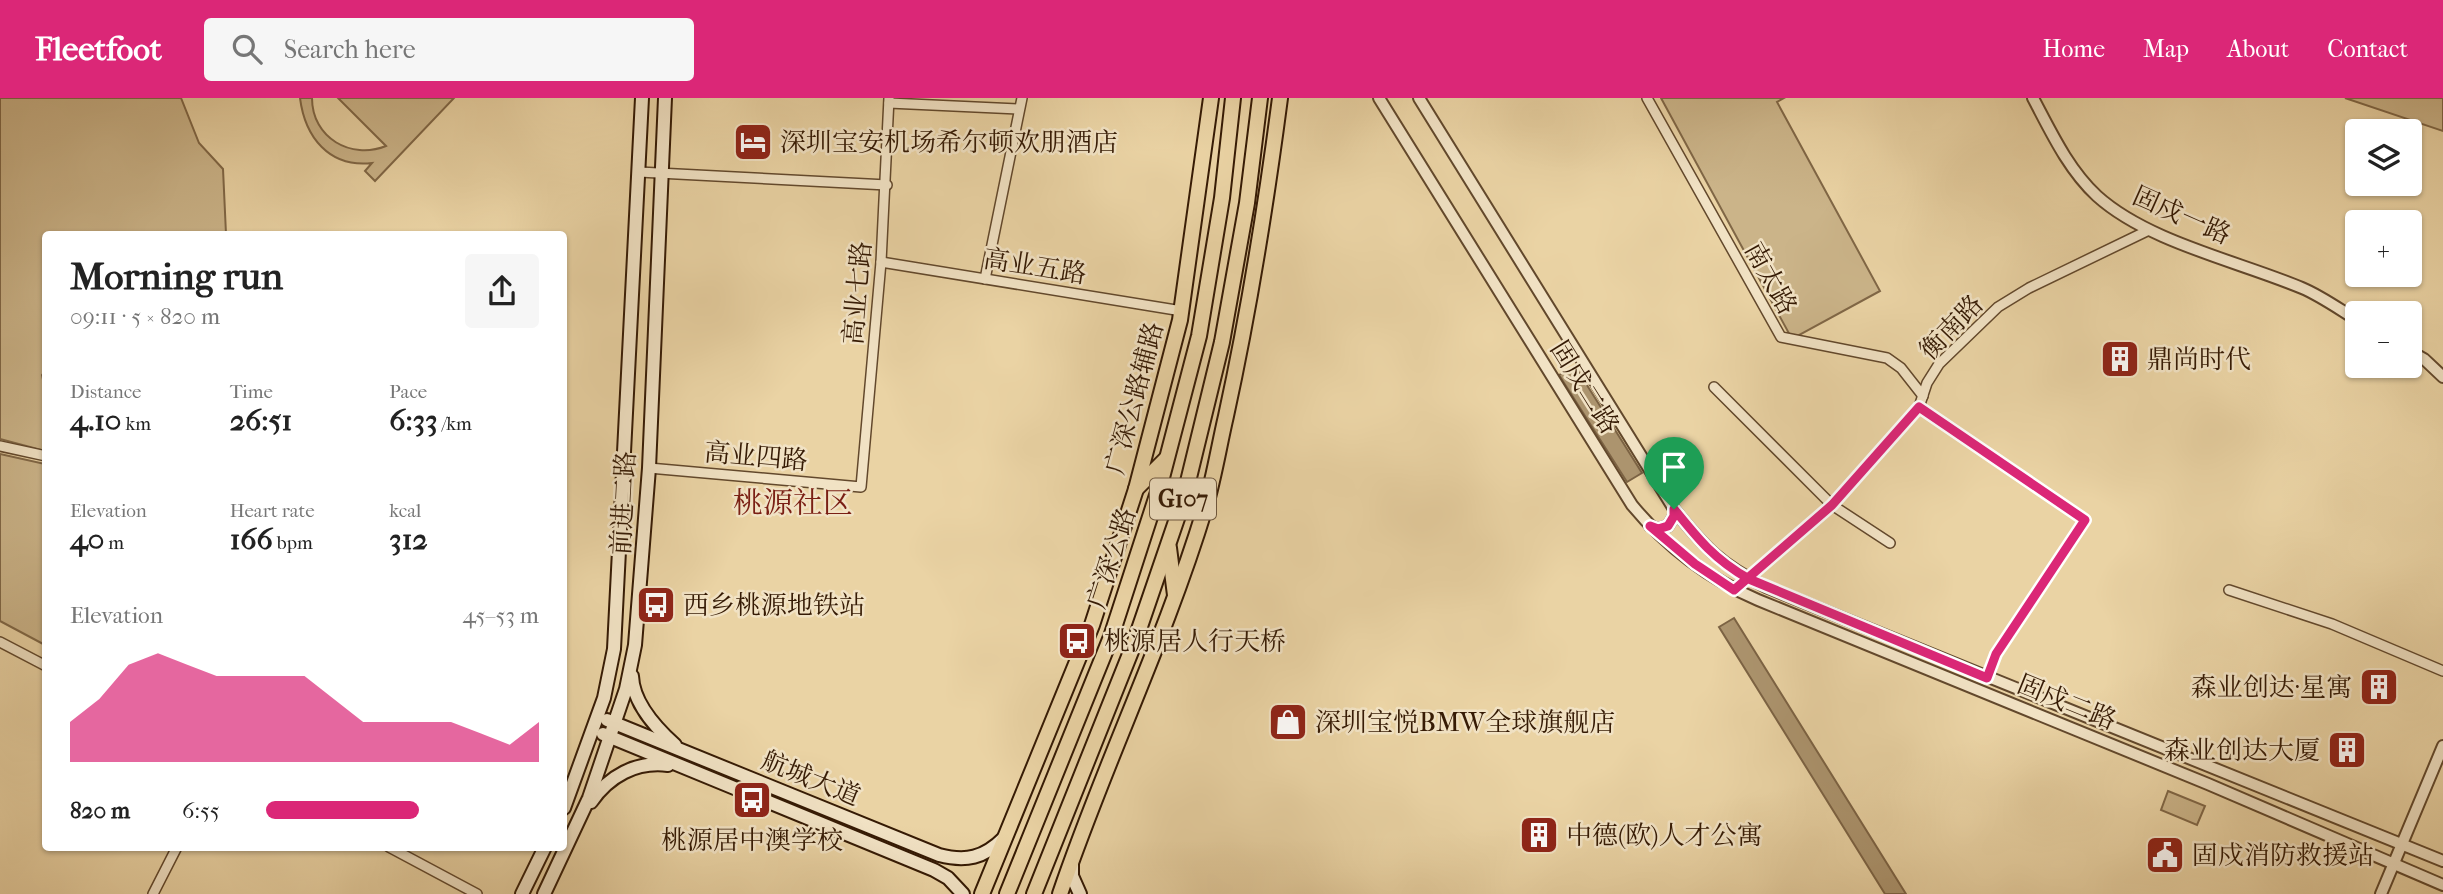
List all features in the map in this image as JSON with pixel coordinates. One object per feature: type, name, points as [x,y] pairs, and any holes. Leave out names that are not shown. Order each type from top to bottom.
[{"type":"main road","name":"前进二路","points":[[567,800],[609,683],[617,626],[642,98]]},
{"type":"main road","name":"前进二路","points":[[567,846],[581,817],[615,723],[632,664],[640,600],[649,468],[665,98]]},
{"type":"main road","name":"广深公路辅路","points":[[982,894],[1092,625],[1136,489],[1182,311],[1211,98]]},
{"type":"main road","name":"广深公路","points":[[1007,894],[1111,637],[1159,489],[1199,336],[1222,198],[1233,98]]},
{"type":"main road","name":"广深公路","points":[[1034,894],[1134,645],[1184,498],[1222,342],[1247,203],[1260,98]]},
{"type":"main road","points":[[1059,894],[1156,649],[1205,507],[1241,349],[1265,209],[1280,98]]},
{"type":"main road","points":[[1136,489],[1167,458]]},
{"type":"main road","points":[[1169,543],[1175,595]]},
{"type":"main road","points":[[632,664],[632,682],[644,710],[663,735],[687,752]]},
{"type":"main road","name":"航城大道","points":[[598,717],[939,855],[954,859],[981,856],[1004,838]]},
{"type":"main road","name":"航城大道","points":[[593,730],[934,870],[948,878],[963,894]]},
{"type":"main road","points":[[581,817],[605,784],[623,772],[645,765],[681,766]]},
{"type":"main road","points":[[522,894],[543,851]]},
{"type":"main road","name":"前进二路","points":[[544,894],[565,851]]},
{"type":"main road","points":[[1073,856],[1072,876],[1080,894]]},
{"type":"street","points":[[985,279],[1022,98]]},
{"type":"street","name":"固戍二路","points":[[1379,98],[1621,488],[1650,526],[1695,564],[1734,590],[2208,784],[2443,885]]},
{"type":"street","name":"固戍二路","points":[[1419,98],[1674,509],[1711,553],[1729,568],[1749,579],[1987,678],[2443,861]]},
{"type":"street","name":"南太路","points":[[1647,98],[1780,337],[1887,358],[1901,368],[1923,396]]},
{"type":"street","name":"固戍一路","points":[[2033,98],[2066,158],[2096,195],[2119,214],[2149,230],[2304,289],[2345,313]]},
{"type":"street","points":[[889,101],[1019,109]]},
{"type":"street","name":"高业七路","points":[[861,487],[887,185],[889,101]]},
{"type":"street","points":[[639,172],[887,185]]},
{"type":"street","name":"衡南路","points":[[1734,590],[1832,505],[1919,407],[1927,383],[1940,364],[1998,307],[2029,288],[2149,230]]},
{"type":"street","name":"高业五路","points":[[881,262],[1182,311]]},
{"type":"street","points":[[2422,358],[2443,377]]},
{"type":"street","points":[[1714,387],[1832,505],[1890,542]]},
{"type":"street","points":[[1919,407],[2085,520],[1996,654],[1987,678]]},
{"type":"street","points":[[0,446],[42,455]]},
{"type":"street","name":"高业四路","points":[[649,468],[861,487]]},
{"type":"street","points":[[1650,526],[1658,529],[1668,526],[1674,516],[1674,509]]},
{"type":"street","points":[[2229,590],[2332,624],[2443,671]]},
{"type":"street","points":[[0,642],[42,664]]},
{"type":"street","points":[[2381,894],[2443,746]]},
{"type":"street","points":[[153,894],[175,851]]},
{"type":"street","points":[[397,851],[477,894]]},
{"type":"shaded area","points":[[0,98],[181,98],[199,143],[223,169],[226,231],[42,231],[42,450],[0,439]]},
{"type":"shaded area","points":[[300,98],[312,98],[319,124],[336,142],[347,148],[373,150],[386,146],[338,98],[454,98],[375,181],[365,171],[372,163],[343,160],[322,147],[307,125]]},
{"type":"shaded area","points":[[1661,98],[1784,98],[1777,102],[1880,291],[1792,339]]},
{"type":"shaded area","points":[[2345,98],[2443,98],[2443,131],[2422,124],[2422,119],[2407,119]]},
{"type":"shaded area","points":[[1575,366],[1642,473],[1627,482],[1559,375]]},
{"type":"shaded area","points":[[0,454],[42,463],[42,643],[0,621]]},
{"type":"shaded area","points":[[1734,618],[1906,894],[1885,894],[1719,627]]},
{"type":"shaded area","points":[[2168,791],[2205,806],[2197,825],[2161,810]]},
{"type":"place","name":"深圳宝安机场希尔顿欢朋酒店","points":[[753,142]]},
{"type":"place","name":"鼎尚时代","points":[[2120,359]]},
{"type":"place","name":"西乡桃源地铁站","points":[[656,605]]},
{"type":"place","name":"桃源居人行天桥","points":[[1077,641]]},
{"type":"place","name":"森业创达·星寓","points":[[2379,687]]},
{"type":"place","name":"深圳宝悦BMW全球旗舰店","points":[[1288,722]]},
{"type":"place","name":"森业创达大厦","points":[[2347,750]]},
{"type":"place","name":"桃源居中澳学校","points":[[752,800]]},
{"type":"place","name":"中德(欧)人才公寓","points":[[1539,835]]},
{"type":"place","name":"固戍消防救援站","points":[[2165,855]]},
{"type":"district","name":"桃源社区","points":[[793,503]]},
{"type":"route","points":[[1674,509],[1672,522],[1668,526],[1663,529],[1650,526],[1676,550],[1734,590],[1749,579],[1832,505],[1919,407],[2085,520],[1996,654],[1987,678],[1749,579],[1729,568],[1711,553],[1674,509]]}]
